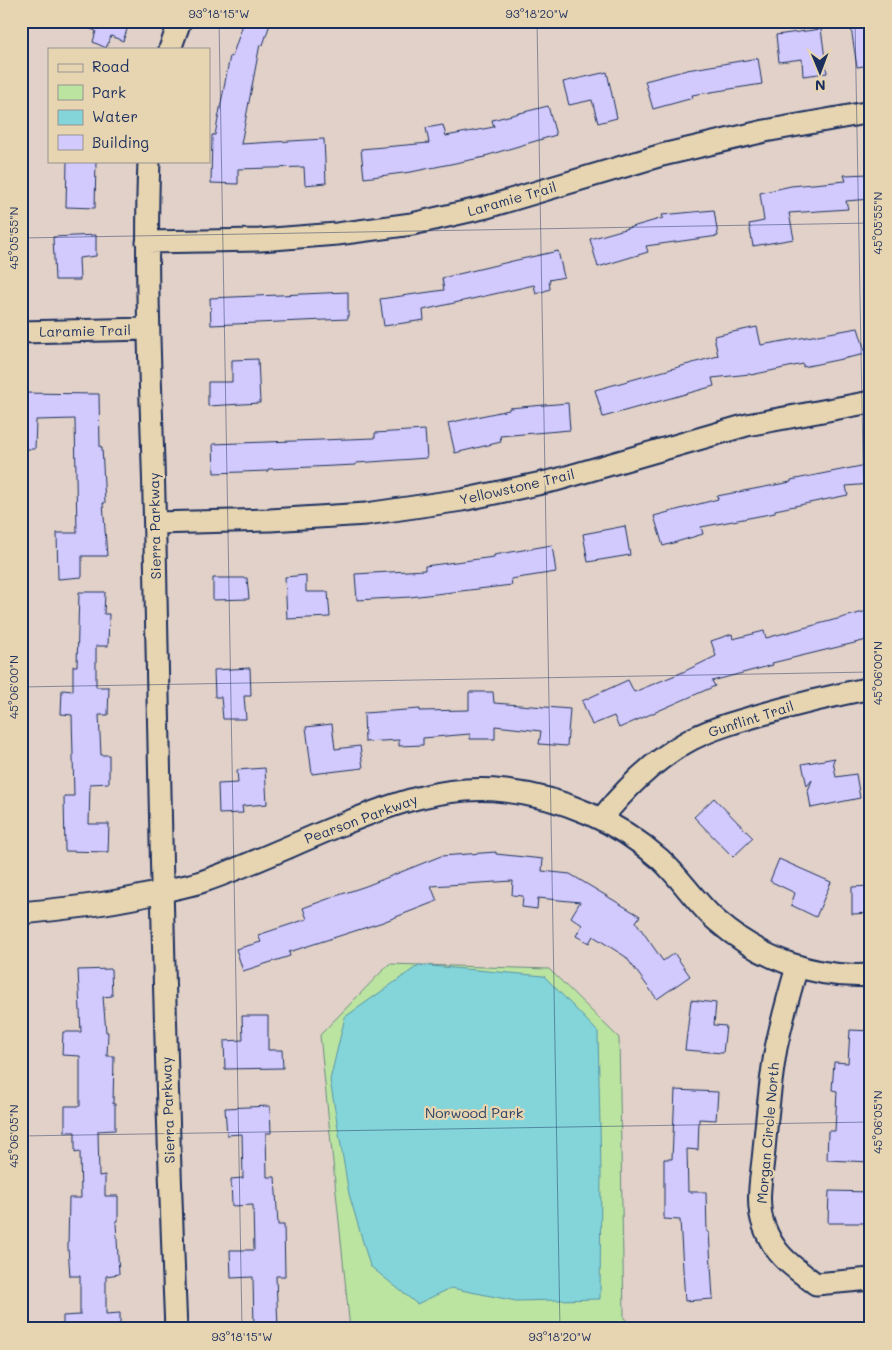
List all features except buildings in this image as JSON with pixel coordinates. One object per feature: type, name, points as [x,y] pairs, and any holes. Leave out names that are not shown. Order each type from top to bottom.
[{"type":"street","points":[[170,48],[180,21]]},
{"type":"street","name":"Laramie Trail","points":[[147,242],[260,240],[337,234],[412,224],[487,207],[662,155],[765,131],[871,112]]},
{"type":"street","name":"Sierra Parkway","points":[[148,162],[148,329],[155,523],[162,892],[176,1329]]},
{"type":"street","name":"Laramie Trail","points":[[21,332],[148,329]]},
{"type":"street","name":"Yellowstone Trail","points":[[155,523],[270,520],[366,514],[462,500],[556,480],[747,425],[871,402]]},
{"type":"street","name":"Gunflint Trail","points":[[601,818],[623,792],[656,763],[692,739],[732,722],[817,699],[871,688]]},
{"type":"street","name":"Pearson Parkway","points":[[162,892],[203,881],[377,810],[417,797],[460,790],[504,791],[546,798],[601,818],[661,860],[716,920],[748,944],[783,962],[822,972],[860,976],[871,975]]},
{"type":"street","points":[[21,912],[81,908],[162,892]]},
{"type":"street","name":"Morgan Circle North","points":[[797,967],[776,1050],[770,1094],[759,1198],[763,1224],[774,1248],[792,1267],[816,1284],[871,1279]]},
{"type":"green space","name":"Norwood Park","points":[[389,964],[549,969],[619,1038],[624,1318],[636,1329],[350,1329],[320,1035]]},
{"type":"water","name":"Norwood Park","points":[[419,965],[544,976],[598,1032],[601,1173],[600,1299],[516,1301],[451,1288],[417,1304],[370,1266],[349,1194],[330,1080],[345,1017]]}]
